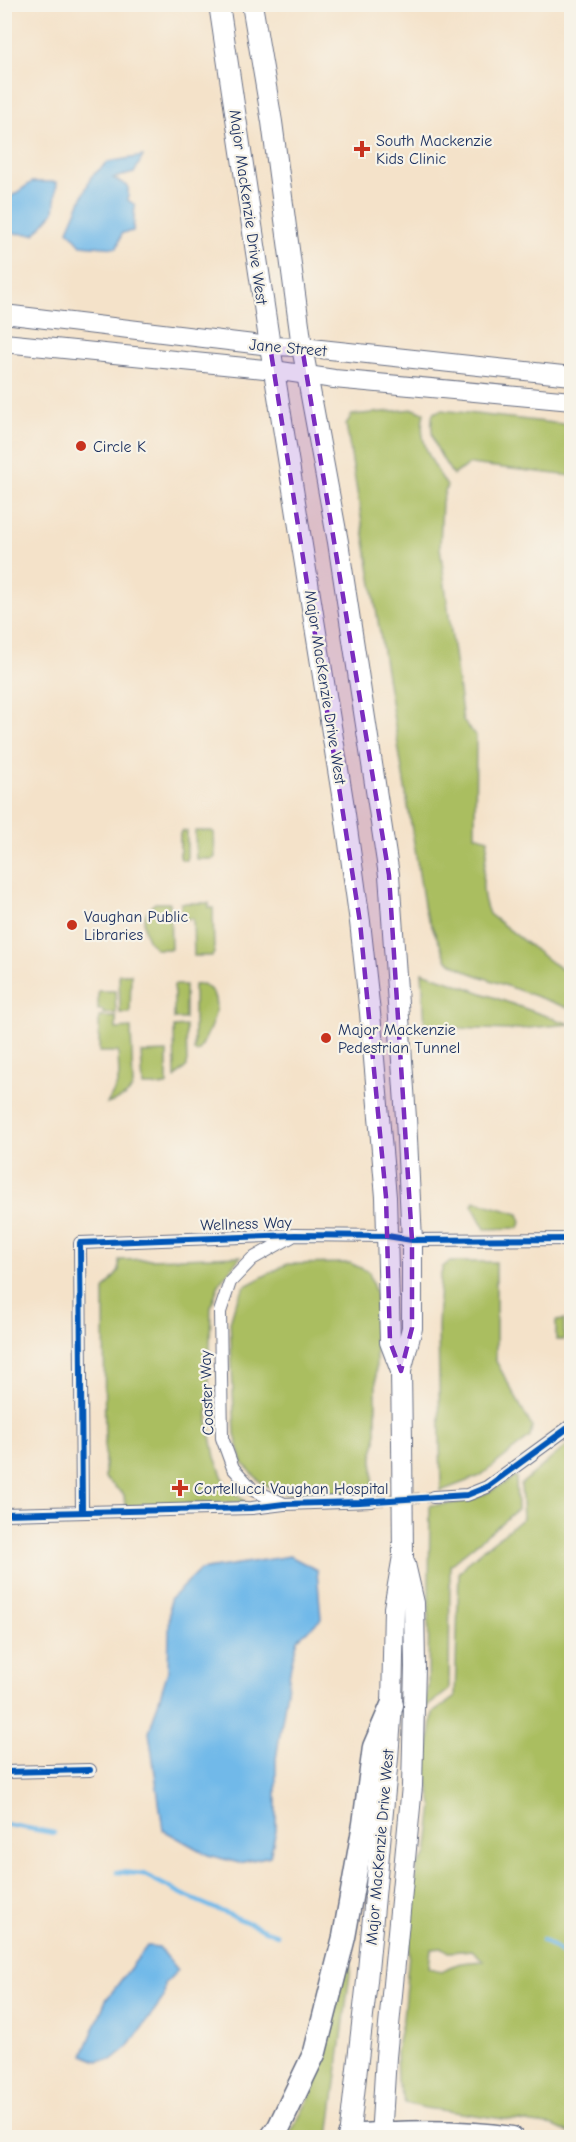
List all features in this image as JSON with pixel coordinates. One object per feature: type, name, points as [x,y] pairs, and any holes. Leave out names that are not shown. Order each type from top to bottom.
[{"type":"highway","points":[[272,2138],[315,2052],[344,1937],[364,1824],[374,1746],[392,1705]]},
{"type":"highway","points":[[349,2137],[474,2132],[512,2138]]},
{"type":"main road","name":"Major MacKenzie Drive West","points":[[219,4],[270,346],[345,807],[360,922],[386,1197],[390,1342],[402,1371]]},
{"type":"main road","name":"Major MacKenzie Drive West","points":[[252,4],[273,132],[302,347],[338,542],[389,875],[406,1118],[412,1240],[412,1328],[402,1371],[404,1556],[414,1603],[416,1667],[412,1786],[386,2057],[381,2135]]},
{"type":"main road","name":"Jane Street","points":[[4,314],[270,346],[302,347],[572,376]]},
{"type":"main road","name":"Jane Street","points":[[4,343],[572,401]]},
{"type":"main road","name":"Major MacKenzie Drive West","points":[[349,2137],[367,1981],[392,1705],[394,1608],[404,1556]]},
{"type":"street","name":"Wellness Way","points":[[82,1512],[80,1243],[295,1235],[387,1236],[412,1240],[572,1239]]},
{"type":"street","name":"Coaster Way","points":[[295,1235],[252,1259],[230,1282],[220,1312],[222,1438],[233,1467],[253,1490],[284,1504],[372,1501]]},
{"type":"street","points":[[433,1497],[467,1495],[487,1487],[572,1425]]},
{"type":"street","points":[[4,1514],[252,1508],[284,1504]]},
{"type":"street","points":[[4,1772],[90,1770]]},
{"type":"highlighted area","points":[[270,346],[302,347],[389,875],[412,1240],[412,1328],[401,1371],[390,1342],[386,1197],[360,922]]},
{"type":"green space","points":[[414,409],[424,413],[422,423],[424,442],[431,460],[447,486],[442,501],[440,547],[463,721],[476,736],[475,835],[488,839],[483,877],[485,904],[489,914],[571,975],[571,1009],[468,972],[447,960],[425,911],[346,424],[352,415]]},
{"type":"green space","points":[[441,410],[571,425],[571,476],[470,464],[453,475],[433,438],[433,413]]},
{"type":"green space","points":[[182,831],[187,831],[187,860],[182,860],[180,857]]},
{"type":"green space","points":[[195,831],[214,833],[215,857],[213,859],[196,859]]},
{"type":"green space","points":[[155,903],[170,903],[171,949],[156,949],[145,932],[146,914]]},
{"type":"green space","points":[[181,903],[209,903],[209,908],[213,908],[214,953],[212,956],[194,956],[193,919],[181,918]]},
{"type":"green space","points":[[422,972],[570,1024],[509,1030],[425,1027]]},
{"type":"green space","points":[[119,974],[131,974],[130,1013],[120,1013]]},
{"type":"green space","points":[[203,984],[211,990],[216,1007],[208,1034],[199,1051],[196,1052],[194,1051],[194,985]]},
{"type":"green space","points":[[174,985],[185,985],[185,1019],[174,1019]]},
{"type":"green space","points":[[98,991],[115,991],[116,1013],[103,1014],[103,1010],[98,1010]]},
{"type":"green space","points":[[99,1017],[116,1017],[116,1029],[131,1028],[133,1086],[126,1095],[107,1104],[119,1076],[118,1052],[99,1052]]},
{"type":"green space","points":[[186,1026],[187,1066],[175,1078],[174,1027]]},
{"type":"green space","points":[[167,1052],[166,1086],[143,1086],[141,1053]]},
{"type":"green space","points":[[474,1201],[519,1214],[521,1222],[519,1228],[485,1229],[472,1205]]},
{"type":"green space","points":[[241,1256],[219,1283],[211,1307],[208,1420],[215,1457],[226,1486],[246,1502],[125,1506],[124,1495],[105,1478],[104,1290],[119,1271],[119,1260]]},
{"type":"green space","points":[[449,1262],[496,1262],[496,1361],[532,1427],[530,1437],[480,1476],[441,1491],[438,1328],[440,1278],[443,1267]]},
{"type":"green space","points":[[350,1263],[369,1272],[376,1295],[376,1442],[373,1452],[373,1494],[285,1493],[262,1484],[243,1463],[235,1435],[230,1322],[235,1305],[245,1286],[287,1264]]},
{"type":"green space","points":[[564,1320],[564,1340],[556,1340],[556,1321]]},
{"type":"green space","points":[[571,1442],[571,2134],[554,2126],[425,2108],[405,2103],[397,2081],[396,2051],[403,2018],[417,1866],[427,1855],[433,1805],[426,1767],[433,1713],[455,1697],[459,1573],[470,1560],[523,1518],[521,1484]],"holes":[[[443,1948],[449,1952],[472,1950],[484,1961],[457,1964],[441,1972],[429,1967],[431,1949]]]},
{"type":"green space","points":[[516,1476],[517,1510],[450,1565],[449,1690],[424,1709],[428,1686],[430,1505],[443,1505],[475,1498]]},
{"type":"green space","points":[[346,1965],[351,1966],[329,2137],[288,2138],[312,2093],[328,2043]]},
{"type":"water","points":[[143,156],[134,173],[113,178],[128,186],[128,200],[135,205],[133,231],[122,233],[117,248],[81,245],[68,230],[91,177],[108,162]]},
{"type":"water","points":[[32,182],[57,182],[54,212],[35,234],[5,233],[5,201]]},
{"type":"water","points":[[290,1556],[317,1570],[321,1619],[298,1639],[291,1665],[276,1759],[276,1830],[270,1856],[239,1863],[208,1855],[163,1830],[149,1732],[168,1671],[170,1599],[200,1570]]},
{"type":"water","points":[[147,1946],[159,1947],[178,1970],[165,1983],[164,1997],[129,2046],[112,2060],[98,2061],[83,2055],[106,2000]]},
{"type":"waterway","points":[[4,1824],[54,1833]]},
{"type":"waterway","points":[[117,1872],[143,1874],[188,1897],[277,1935]]},
{"type":"waterway","points":[[542,1940],[572,1958]]},
{"type":"tunnel","points":[[372,1501],[433,1497]]},
{"type":"cycle path","points":[[82,1512],[80,1243],[295,1235],[387,1236],[412,1240],[572,1239]]},
{"type":"cycle path","points":[[4,1514],[252,1508],[284,1504],[467,1495],[487,1487],[572,1425]]},
{"type":"cycle path","points":[[4,1772],[90,1770]]},
{"type":"place","name":"South Mackenzie Kids Clinic","points":[[362,149]]},
{"type":"place","name":"Circle K","points":[[81,446]]},
{"type":"place","name":"Vaughan Public Libraries","points":[[72,925]]},
{"type":"place","name":"Major Mackenzie Pedestrian Tunnel","points":[[326,1038]]},
{"type":"place","name":"Cortellucci Vaughan Hospital","points":[[180,1488]]}]
